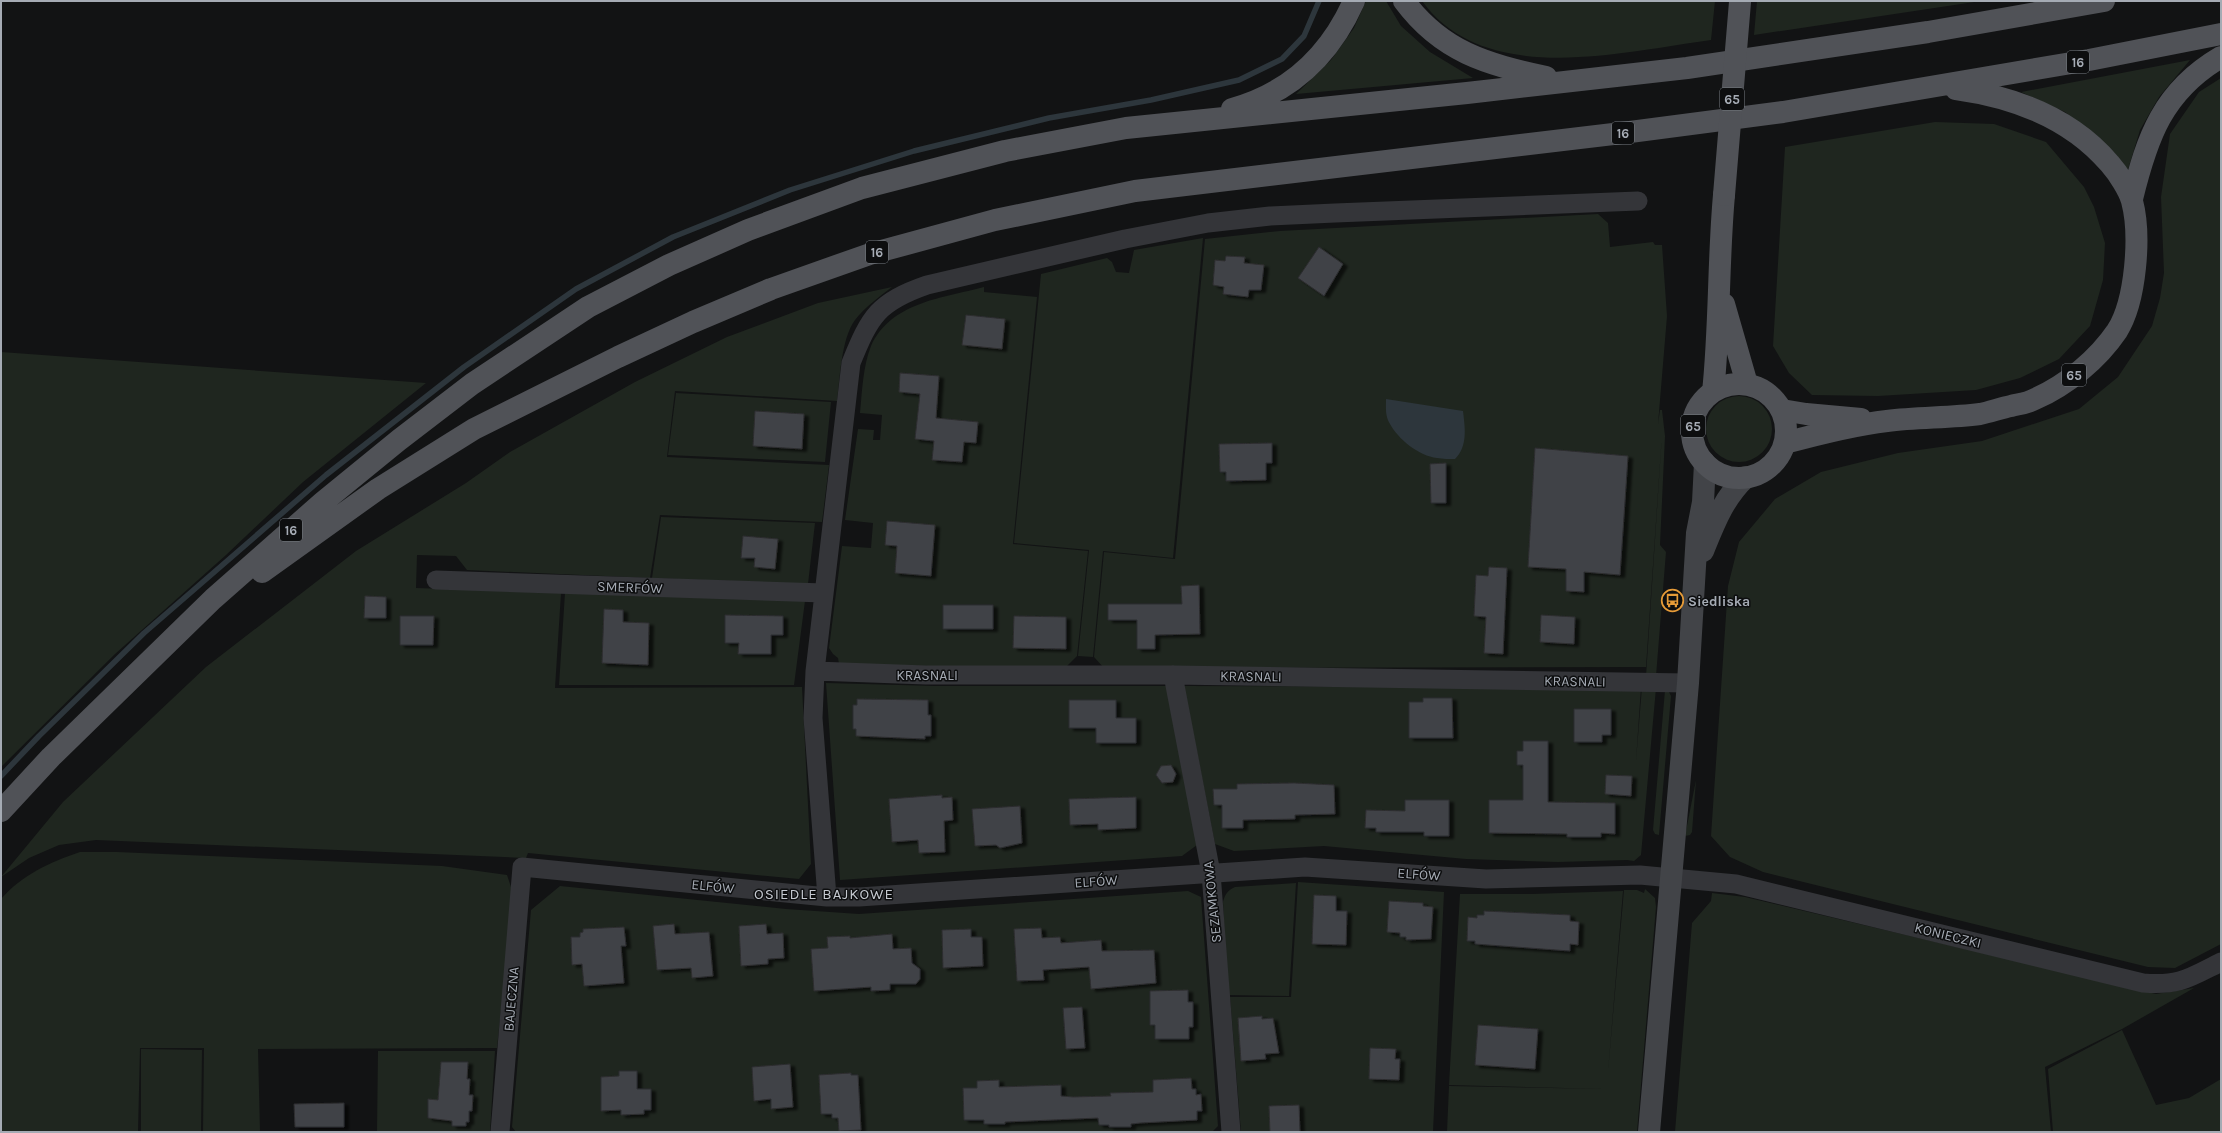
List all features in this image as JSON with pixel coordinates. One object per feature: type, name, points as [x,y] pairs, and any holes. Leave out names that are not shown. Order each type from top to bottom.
[{"type":"main road","points":[[1188,120],[1237,107],[1268,95],[1286,84],[1304,71],[1329,47],[1354,1]]},
{"type":"main road","points":[[1404,1],[1416,18],[1445,42],[1474,59],[1517,71],[1563,81]]},
{"type":"main road","name":"65","points":[[1713,392],[1716,362],[1718,284],[1724,196],[1740,1]]},
{"type":"main road","name":"16","points":[[1,811],[51,757],[213,599],[323,502],[472,384],[588,307],[669,264],[740,233],[862,188],[1005,151],[1126,128],[1188,120],[1467,93],[1687,68],[1928,32],[2104,1]]},
{"type":"main road","name":"16","points":[[121,689],[263,571],[378,489],[474,429],[693,322],[771,289],[870,254],[995,220],[1135,191],[1630,132],[1783,112],[2089,60],[2221,34]]},
{"type":"main road","name":"65","points":[[1785,443],[1886,421],[1980,414],[2035,400],[2071,377],[2099,354],[2118,329],[2130,295],[2136,259],[2137,231],[2132,199],[2150,136],[2167,105],[2205,66],[2221,57]]},
{"type":"main road","points":[[1934,86],[1990,94],[2022,103],[2050,116],[2098,151],[2112,165],[2132,199]]},
{"type":"main road","name":"65","points":[[1718,284],[1747,384]]},
{"type":"main road","name":"65","points":[[1732,384],[1747,384],[1761,389],[1773,398],[1782,410],[1786,425],[1785,443],[1772,465],[1760,473],[1746,477],[1731,477],[1720,474],[1705,463],[1697,451],[1692,438],[1693,423],[1698,409],[1713,392],[1732,384]]},
{"type":"main road","points":[[1782,410],[1806,414],[1886,421]]},
{"type":"street","points":[[826,897],[813,718],[815,671],[851,363],[866,329],[883,306],[902,294],[927,285],[1125,239],[1208,223],[1335,213],[1638,202]]},
{"type":"street","points":[[1649,1132],[1688,683],[1697,533],[1703,496],[1705,463]]},
{"type":"street","points":[[1696,566],[1717,518],[1735,488],[1746,477]]},
{"type":"street","name":"SMERFÓW","points":[[436,580],[824,593]]},
{"type":"street","name":"KRASNALI","points":[[815,671],[902,675],[1173,675],[1688,683]]},
{"type":"street","name":"SEZAMKOWA","points":[[1173,675],[1211,873],[1231,1132]]},
{"type":"street","name":"ELFÓW","points":[[522,867],[826,897],[859,897],[1305,867],[1486,879],[1618,875],[1671,878]]},
{"type":"street","name":"BAJECZNA","points":[[500,1132],[522,867]]},
{"type":"street","name":"KONIECZKI","points":[[1671,878],[1736,884],[2143,983],[2166,984],[2187,980],[2221,962]]},
{"type":"shaded area","points":[[1366,1],[1386,1],[1401,26],[1430,52],[1473,78],[1296,94],[1331,60],[1354,28]]},
{"type":"shaded area","points":[[1422,1],[1715,1],[1711,40],[1597,56],[1556,58],[1517,55],[1481,45],[1449,28]]},
{"type":"shaded area","points":[[1757,1],[1981,1],[1754,35]]},
{"type":"shaded area","points":[[2190,60],[2159,97],[2140,130],[2126,176],[2097,137],[2065,112],[2021,92]]},
{"type":"shaded area","points":[[2221,78],[2221,944],[2175,968],[2148,967],[1763,872],[1730,857],[1711,836],[1728,586],[1739,542],[1775,499],[1821,472],[1898,453],[1982,441],[2079,409],[2118,377],[2152,326],[2160,298],[2164,273],[2161,197],[2170,134],[2199,92]]},
{"type":"shaded area","points":[[1935,122],[1994,124],[2046,142],[2084,187],[2094,207],[2105,243],[2103,280],[2090,326],[2059,359],[2020,378],[1976,390],[1878,396],[1812,395],[1789,373],[1773,346],[1785,147]]},
{"type":"shaded area","points":[[1598,214],[1608,223],[1610,247],[1653,242],[1655,245],[1662,245],[1667,316],[1658,424],[1660,410],[1662,410],[1665,436],[1660,545],[1666,552],[1656,676],[1646,676],[1662,434],[1646,667],[1104,668],[1094,657],[1104,552],[1175,559],[1205,239],[1280,231]]},
{"type":"shaded area","points":[[1203,238],[1173,558],[1103,551],[1093,657],[1078,656],[1089,550],[1014,543],[1041,274],[1107,258],[1112,262],[1116,272],[1129,273],[1134,250]]},
{"type":"shaded area","points":[[892,287],[872,302],[855,320],[850,328],[842,359],[837,401],[675,391],[667,457],[829,465],[822,522],[660,515],[650,578],[467,570],[456,556],[417,555],[416,588],[561,593],[555,688],[802,687],[811,864],[799,879],[528,853],[526,858],[96,840],[59,845],[29,858],[1,877],[63,802],[206,667],[356,551],[466,483],[510,452],[635,382],[727,337],[818,303]]},
{"type":"shaded area","points":[[984,287],[984,292],[1037,297],[1013,544],[1088,551],[1077,656],[1064,669],[839,664],[838,658],[829,648],[842,546],[871,548],[873,523],[845,520],[858,429],[874,430],[873,440],[880,440],[882,415],[860,413],[862,387],[868,354],[871,346],[880,331],[891,320],[905,311],[936,299]]},
{"type":"shaded area","points":[[1,352],[426,383],[303,482],[226,555],[115,654],[1,767]]},
{"type":"shaded area","points":[[676,393],[831,402],[825,462],[668,455]]},
{"type":"shaded area","points":[[1739,396],[1752,398],[1767,411],[1770,416],[1772,429],[1770,442],[1757,457],[1752,460],[1739,462],[1726,460],[1711,447],[1708,442],[1706,429],[1708,416],[1721,401],[1726,398]]},
{"type":"shaded area","points":[[1386,399],[1463,411],[1465,436],[1464,443],[1455,459],[1430,457],[1416,450],[1404,441],[1388,421]]},
{"type":"shaded area","points":[[661,517],[815,523],[808,584],[652,578]]},
{"type":"shaded area","points":[[565,593],[805,601],[794,685],[559,685]]},
{"type":"shaded area","points":[[826,683],[936,686],[1167,686],[1197,845],[1182,856],[840,880]]},
{"type":"shaded area","points":[[1184,686],[1641,687],[1636,761],[1642,687],[1656,688],[1641,855],[1634,861],[1558,862],[1466,859],[1324,846],[1234,851],[1215,844]]},
{"type":"shaded area","points":[[1665,690],[1668,690],[1671,696],[1659,835],[1655,834],[1653,830]]},
{"type":"shaded area","points":[[1696,780],[1692,832],[1690,835],[1685,836]]},
{"type":"shaded area","points":[[80,852],[117,852],[442,866],[507,875],[513,893],[497,1048],[258,1049],[260,1132],[203,1132],[204,1048],[140,1048],[138,1132],[1,1132],[1,899],[9,890],[37,870]]},
{"type":"shaded area","points":[[1298,882],[1444,892],[1433,1132],[1241,1132],[1230,997],[1291,997]]},
{"type":"shaded area","points":[[1296,883],[1289,996],[1228,995],[1223,902],[1226,895],[1235,887]]},
{"type":"shaded area","points":[[560,886],[786,909],[859,914],[1188,891],[1201,897],[1218,1126],[1212,1132],[516,1132],[512,1127],[531,910]]},
{"type":"shaded area","points":[[1645,889],[1655,898],[1656,907],[1637,1132],[1447,1132],[1449,1086],[1606,1089],[1449,1085],[1460,894],[1532,894],[1623,891],[1608,1072],[1624,890],[1637,890],[1644,893]]},
{"type":"shaded area","points":[[1712,893],[1745,897],[2156,994],[2194,988],[2122,1029],[2045,1067],[2051,1132],[1675,1132],[1692,923],[1711,901]]},
{"type":"shaded area","points":[[2122,1030],[2156,1105],[2189,1098],[2221,1079],[2221,1132],[2053,1132],[2048,1069]]},
{"type":"shaded area","points":[[141,1049],[202,1050],[201,1132],[141,1132]]},
{"type":"shaded area","points":[[378,1051],[495,1051],[490,1132],[377,1132]]},
{"type":"building","points":[[1319,247],[1343,264],[1324,296],[1298,278]]},
{"type":"building","points":[[1226,256],[1245,257],[1244,263],[1264,265],[1261,290],[1249,290],[1248,297],[1223,294],[1224,287],[1213,285],[1215,260],[1225,261]]},
{"type":"building","points":[[966,315],[1005,319],[1002,349],[962,345]]},
{"type":"building","points":[[900,373],[939,376],[936,418],[978,422],[976,443],[964,442],[962,462],[932,460],[934,441],[915,439],[920,394],[899,392]]},
{"type":"building","points":[[755,411],[804,414],[802,449],[753,446]]},
{"type":"building","points":[[1272,443],[1272,463],[1266,463],[1266,480],[1226,481],[1226,472],[1220,472],[1219,444]]},
{"type":"building","points":[[1535,448],[1628,456],[1620,575],[1584,572],[1584,592],[1566,591],[1566,569],[1528,567]]},
{"type":"building","points":[[1446,463],[1446,503],[1431,503],[1430,464]]},
{"type":"building","points":[[887,521],[935,525],[931,576],[895,573],[897,546],[885,545]]},
{"type":"building","points":[[743,536],[778,539],[775,569],[754,567],[755,558],[741,558]]},
{"type":"building","points":[[1489,567],[1507,568],[1503,654],[1484,653],[1486,617],[1474,616],[1476,575],[1488,576]]},
{"type":"building","points":[[1199,585],[1200,634],[1155,635],[1155,649],[1137,649],[1137,620],[1108,620],[1108,604],[1182,604],[1181,586]]},
{"type":"building","points":[[365,596],[386,597],[386,618],[364,618]]},
{"type":"building","points":[[943,605],[993,605],[993,629],[943,629]]},
{"type":"building","points":[[604,609],[623,610],[623,622],[649,623],[648,665],[602,663]]},
{"type":"building","points":[[725,615],[783,616],[783,635],[771,635],[771,654],[738,654],[739,643],[725,643]]},
{"type":"building","points":[[1541,615],[1575,617],[1574,644],[1540,642]]},
{"type":"building","points":[[400,616],[434,616],[433,645],[400,645]]},
{"type":"building","points":[[1014,616],[1066,617],[1066,649],[1013,648]]},
{"type":"building","points":[[1423,698],[1452,698],[1453,738],[1409,738],[1409,702],[1423,702]]},
{"type":"building","points":[[857,699],[928,700],[928,715],[931,715],[931,736],[925,736],[925,739],[856,736],[856,729],[853,729],[853,705],[857,705]]},
{"type":"building","points":[[1069,700],[1116,700],[1116,718],[1136,718],[1136,743],[1096,743],[1096,728],[1069,728]]},
{"type":"building","points":[[1574,709],[1611,709],[1611,735],[1602,735],[1602,742],[1574,742]]},
{"type":"building","points":[[1523,741],[1548,741],[1548,802],[1615,803],[1615,834],[1601,833],[1601,837],[1567,837],[1567,834],[1489,833],[1489,800],[1523,800],[1523,765],[1517,765],[1517,751],[1523,751]]},
{"type":"building","points":[[1171,765],[1176,774],[1173,782],[1162,783],[1156,775],[1161,766]]},
{"type":"building","points":[[1606,775],[1632,776],[1631,796],[1605,794]]},
{"type":"building","points":[[1294,783],[1334,785],[1335,814],[1295,815],[1295,819],[1243,820],[1243,828],[1222,828],[1222,805],[1214,805],[1213,789],[1237,789],[1237,784]]},
{"type":"building","points":[[942,795],[942,798],[952,797],[953,820],[944,821],[945,852],[919,853],[918,840],[892,842],[889,799]]},
{"type":"building","points":[[1136,797],[1136,828],[1098,830],[1098,824],[1070,825],[1069,799]]},
{"type":"building","points":[[1405,800],[1449,800],[1449,836],[1424,836],[1424,832],[1376,832],[1376,828],[1365,828],[1366,810],[1405,811]]},
{"type":"building","points":[[1020,806],[1022,843],[1000,848],[996,845],[975,846],[972,809]]},
{"type":"building","points":[[1314,895],[1336,896],[1336,911],[1347,911],[1346,945],[1312,944]]},
{"type":"building","points":[[1389,901],[1423,903],[1423,906],[1433,907],[1431,939],[1406,940],[1406,937],[1400,937],[1400,933],[1387,932]]},
{"type":"building","points":[[1484,911],[1570,915],[1570,921],[1579,922],[1578,945],[1570,944],[1570,951],[1475,944],[1475,941],[1467,941],[1468,917],[1477,918],[1477,915],[1484,915]]},
{"type":"building","points":[[674,924],[675,934],[709,932],[713,976],[692,978],[691,968],[657,970],[653,926]]},
{"type":"building","points":[[766,924],[767,934],[783,933],[784,958],[768,959],[768,964],[741,966],[739,926]]},
{"type":"building","points":[[624,927],[626,946],[621,946],[624,983],[584,986],[582,964],[572,965],[571,937],[580,937],[580,933],[583,932],[583,929]]},
{"type":"building","points":[[1041,928],[1042,938],[1060,937],[1061,943],[1101,940],[1102,951],[1154,950],[1156,983],[1091,989],[1089,967],[1043,970],[1044,980],[1017,981],[1014,929]]},
{"type":"building","points":[[971,929],[971,937],[982,937],[983,966],[943,968],[942,930]]},
{"type":"building","points":[[892,934],[893,949],[911,948],[912,963],[920,969],[920,979],[916,984],[890,984],[890,990],[871,991],[871,987],[814,991],[811,949],[828,948],[827,937],[850,936],[850,938]]},
{"type":"building","points":[[1188,990],[1188,1002],[1193,1002],[1193,1027],[1189,1027],[1189,1039],[1155,1039],[1155,1025],[1150,1025],[1150,991]]},
{"type":"building","points":[[1082,1007],[1085,1048],[1066,1049],[1063,1008]]},
{"type":"building","points":[[1262,1016],[1262,1019],[1273,1018],[1279,1053],[1265,1054],[1266,1059],[1241,1061],[1238,1018]]},
{"type":"building","points":[[1478,1025],[1538,1029],[1535,1069],[1475,1065]]},
{"type":"building","points":[[1370,1048],[1396,1049],[1395,1059],[1400,1059],[1399,1080],[1369,1079]]},
{"type":"building","points":[[441,1062],[468,1062],[467,1079],[470,1079],[469,1095],[473,1095],[472,1111],[469,1111],[469,1122],[466,1122],[466,1126],[452,1126],[452,1121],[428,1118],[428,1099],[438,1100]]},
{"type":"building","points":[[790,1064],[793,1107],[771,1109],[771,1099],[754,1101],[752,1067]]},
{"type":"building","points":[[619,1071],[637,1071],[637,1089],[651,1089],[651,1110],[644,1110],[644,1114],[621,1115],[621,1110],[601,1111],[601,1077],[619,1076]]},
{"type":"building","points":[[851,1073],[851,1075],[858,1075],[861,1130],[839,1131],[838,1118],[832,1118],[832,1114],[821,1114],[819,1075]]},
{"type":"building","points":[[1191,1078],[1192,1089],[1196,1089],[1196,1095],[1201,1094],[1202,1111],[1197,1111],[1197,1120],[1140,1123],[1131,1124],[1131,1127],[1109,1127],[1109,1125],[1099,1125],[1098,1118],[1005,1122],[1005,1124],[984,1124],[984,1120],[964,1120],[963,1088],[977,1088],[977,1081],[999,1080],[999,1087],[1061,1085],[1061,1096],[1073,1097],[1111,1096],[1110,1093],[1153,1092],[1153,1080]]},
{"type":"building","points":[[344,1103],[344,1127],[295,1127],[294,1104]]},
{"type":"building","points":[[1299,1105],[1300,1132],[1270,1132],[1269,1106]]},
{"type":"waterway","points":[[1,776],[39,736],[144,633],[326,475],[464,367],[576,289],[673,237],[790,190],[914,151],[1049,118],[1151,100],[1239,80],[1282,59],[1304,36],[1319,1]]},
{"type":"place","name":"Siedliska","points":[[1673,601]]},
{"type":"district","name":"OSIEDLE BAJKOWE","points":[[824,894]]}]
